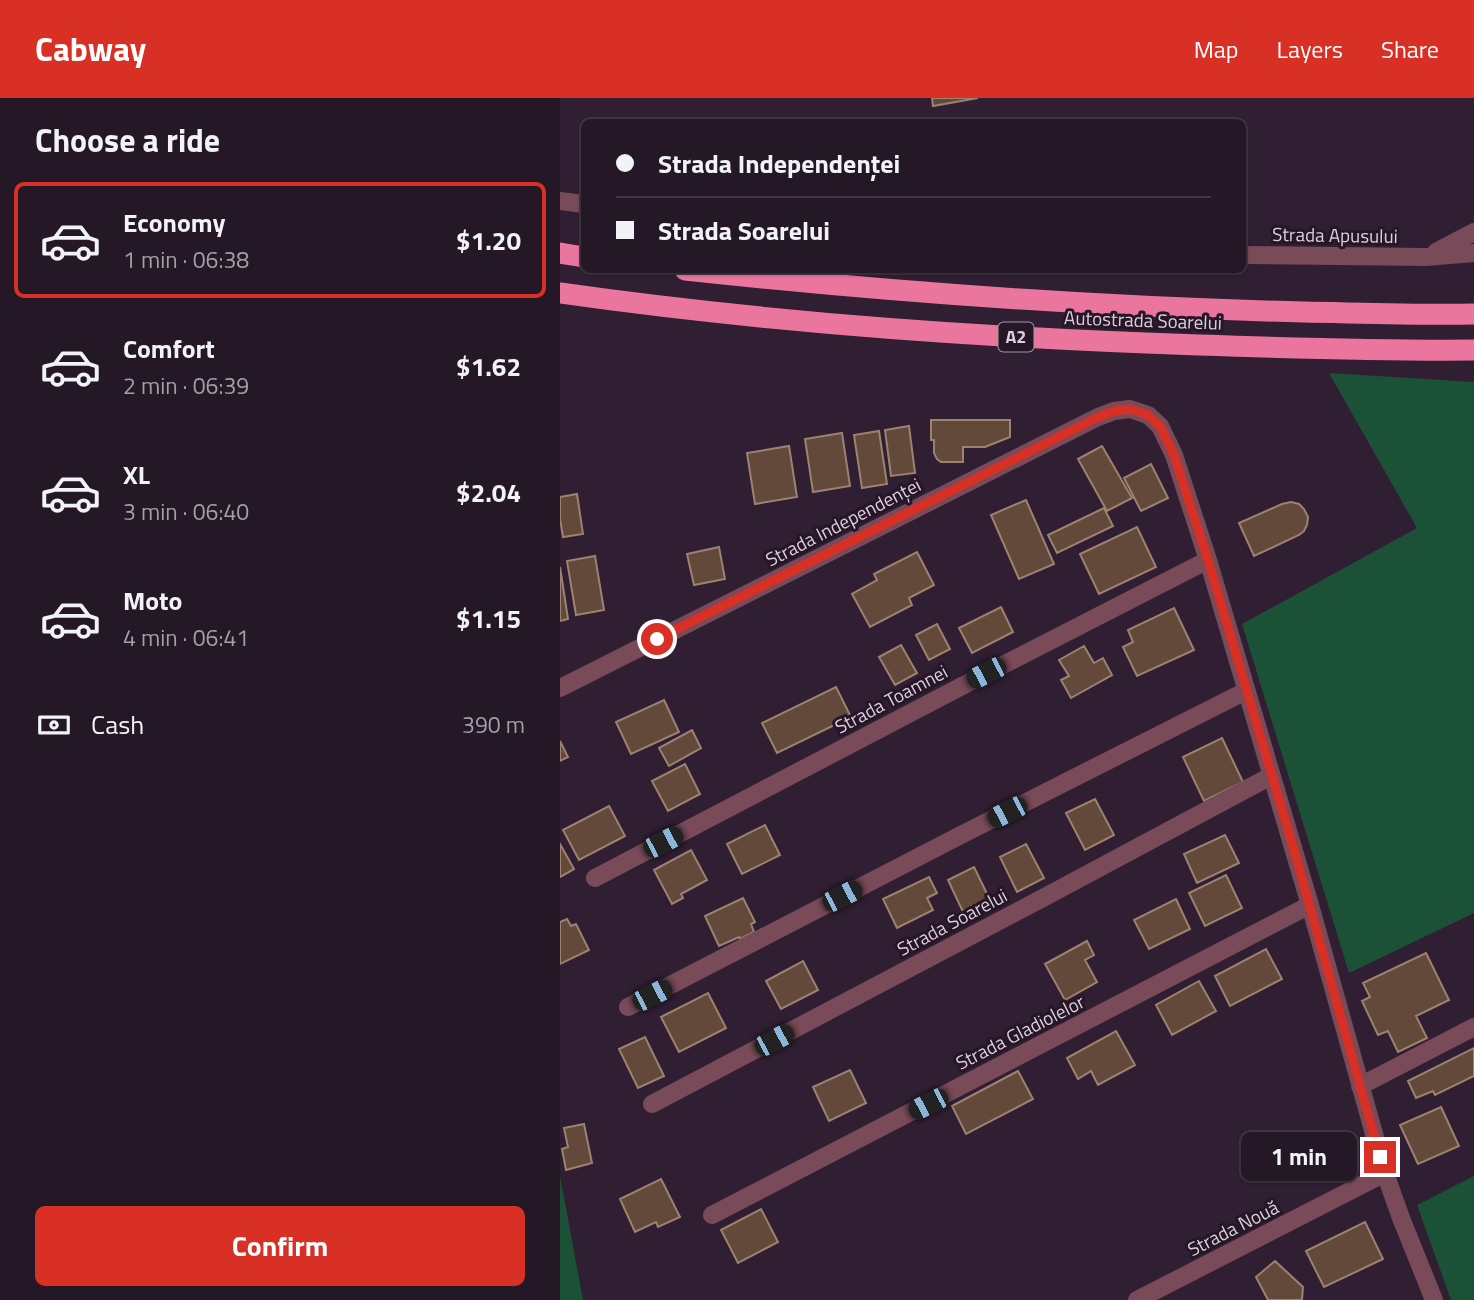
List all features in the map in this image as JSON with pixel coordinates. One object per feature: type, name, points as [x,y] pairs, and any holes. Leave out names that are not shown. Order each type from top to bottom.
[{"type":"highway","points":[[560,253],[581,256]]},
{"type":"highway","name":"Autostrada Soarelui","points":[[714,273],[1019,300],[1197,309],[1474,314]]},
{"type":"highway","name":"Autostrada Soarelui","points":[[560,293],[730,313],[945,333],[1218,346],[1474,350]]},
{"type":"street","points":[[560,201],[581,204]]},
{"type":"street","name":"Strada Apusului","points":[[1426,257],[1474,232]]},
{"type":"street","name":"Strada Apusului","points":[[1246,255],[1426,257],[1474,253]]},
{"type":"street","name":"Strada Independenței","points":[[560,688],[1114,411],[1130,409],[1148,415],[1160,426],[1174,455],[1208,560]]},
{"type":"street","points":[[1208,560],[1310,905],[1385,1173],[1434,1300]]},
{"type":"street","name":"Strada Toamnei","points":[[595,878],[1208,560]]},
{"type":"street","points":[[628,1007],[1246,691]]},
{"type":"street","name":"Strada Soarelui","points":[[652,1104],[1271,776]]},
{"type":"street","name":"Strada Gladiolelor","points":[[712,1215],[1310,905]]},
{"type":"street","points":[[1360,1086],[1474,1027]]},
{"type":"street","name":"Strada Nouă","points":[[1137,1300],[1385,1173]]},
{"type":"green space","points":[[1329,373],[1474,382],[1474,913],[1349,973],[1242,624],[1417,528]]},
{"type":"green space","points":[[560,1176],[583,1300],[560,1300]]},
{"type":"green space","points":[[1474,1176],[1474,1300],[1451,1300],[1417,1205]]},
{"type":"building","points":[[932,98],[978,98],[933,106]]},
{"type":"building","points":[[931,420],[1010,420],[1010,437],[985,447],[963,447],[963,462],[941,462],[934,453]]},
{"type":"building","points":[[909,426],[915,473],[891,476],[885,430]]},
{"type":"building","points":[[879,431],[887,484],[862,488],[854,435]]},
{"type":"building","points":[[842,433],[850,486],[813,492],[805,439]]},
{"type":"building","points":[[789,446],[797,497],[755,504],[747,453]]},
{"type":"building","points":[[1102,446],[1132,498],[1107,511],[1078,459]]},
{"type":"building","points":[[1151,464],[1168,498],[1141,511],[1124,478]]},
{"type":"building","points":[[577,494],[583,534],[563,537],[560,497]]},
{"type":"building","points":[[1026,500],[1054,564],[1019,579],[991,515]]},
{"type":"building","points":[[1291,502],[1299,504],[1308,517],[1304,531],[1254,556],[1239,523]]},
{"type":"building","points":[[1104,508],[1113,526],[1057,553],[1048,535]]},
{"type":"building","points":[[1137,527],[1156,567],[1099,594],[1080,554]]},
{"type":"building","points":[[719,547],[725,579],[694,585],[687,554]]},
{"type":"building","points":[[917,552],[934,585],[909,598],[912,605],[870,627],[852,594],[877,580],[874,574]]},
{"type":"building","points":[[595,556],[604,610],[576,615],[567,561]]},
{"type":"building","points":[[560,567],[568,619],[560,621]]},
{"type":"building","points":[[1001,607],[1013,632],[972,653],[959,628]]},
{"type":"building","points":[[1174,608],[1194,650],[1137,676],[1123,647],[1133,642],[1128,630]]},
{"type":"building","points":[[937,624],[950,649],[929,660],[916,635]]},
{"type":"building","points":[[901,645],[917,673],[895,685],[879,657]]},
{"type":"building","points":[[1084,646],[1094,663],[1103,658],[1112,675],[1071,698],[1061,680],[1069,676],[1059,660]]},
{"type":"building","points":[[836,687],[851,717],[777,753],[762,723]]},
{"type":"building","points":[[664,700],[679,732],[631,754],[616,722]]},
{"type":"building","points":[[692,730],[701,748],[669,766],[659,748]]},
{"type":"building","points":[[1222,738],[1243,782],[1204,801],[1183,757]]},
{"type":"building","points":[[560,741],[568,757],[560,761]]},
{"type":"building","points":[[685,764],[700,794],[668,811],[652,781]]},
{"type":"building","points":[[1095,799],[1114,835],[1085,850],[1066,813]]},
{"type":"building","points":[[609,806],[625,836],[579,860],[563,830]]},
{"type":"building","points":[[765,825],[780,855],[742,874],[727,844]]},
{"type":"building","points":[[1225,835],[1239,863],[1197,883],[1184,854]]},
{"type":"building","points":[[560,844],[574,869],[560,877]]},
{"type":"building","points":[[1026,844],[1044,878],[1017,892],[1000,857]]},
{"type":"building","points":[[691,850],[707,880],[681,894],[683,898],[672,904],[654,870]]},
{"type":"building","points":[[974,867],[991,902],[964,914],[948,880]]},
{"type":"building","points":[[1226,875],[1242,908],[1205,926],[1189,893]]},
{"type":"building","points":[[929,877],[937,893],[927,898],[933,910],[897,928],[883,899]]},
{"type":"building","points":[[743,898],[755,922],[751,924],[754,932],[719,946],[705,916]]},
{"type":"building","points":[[1176,899],[1190,929],[1149,949],[1134,920]]},
{"type":"building","points":[[567,919],[571,926],[576,924],[589,950],[560,964],[560,922]]},
{"type":"building","points":[[1087,941],[1094,955],[1085,960],[1097,982],[1065,1000],[1045,964]]},
{"type":"building","points":[[1266,949],[1282,979],[1230,1006],[1215,976]]},
{"type":"building","points":[[1426,953],[1449,1000],[1416,1016],[1427,1038],[1398,1052],[1388,1031],[1378,1035],[1362,1001],[1370,997],[1363,983]]},
{"type":"building","points":[[803,961],[818,990],[781,1009],[766,981]]},
{"type":"building","points":[[1199,981],[1216,1011],[1172,1035],[1156,1005]]},
{"type":"building","points":[[708,993],[726,1028],[679,1052],[661,1017]]},
{"type":"building","points":[[1116,1031],[1135,1065],[1098,1085],[1091,1071],[1078,1079],[1067,1058]]},
{"type":"building","points":[[645,1037],[664,1076],[638,1088],[619,1049]]},
{"type":"building","points":[[1474,1048],[1474,1076],[1435,1095],[1433,1091],[1416,1098],[1408,1081]]},
{"type":"building","points":[[850,1070],[866,1103],[829,1121],[813,1087]]},
{"type":"building","points":[[1018,1071],[1033,1099],[966,1134],[952,1106]]},
{"type":"building","points":[[1441,1107],[1459,1146],[1418,1164],[1400,1125]]},
{"type":"building","points":[[584,1124],[592,1163],[566,1170],[562,1149],[568,1147],[564,1128]]},
{"type":"building","points":[[661,1179],[680,1217],[658,1227],[656,1222],[635,1232],[620,1199]]},
{"type":"building","points":[[761,1209],[778,1242],[738,1263],[721,1230]]},
{"type":"building","points":[[1365,1222],[1383,1259],[1324,1287],[1306,1251]]},
{"type":"building","points":[[1275,1261],[1303,1287],[1302,1300],[1268,1300],[1256,1277]]},
{"type":"route","points":[[657,639],[1098,417],[1130,409],[1148,415],[1160,426],[1174,455],[1208,560],[1310,905],[1380,1157]]}]
